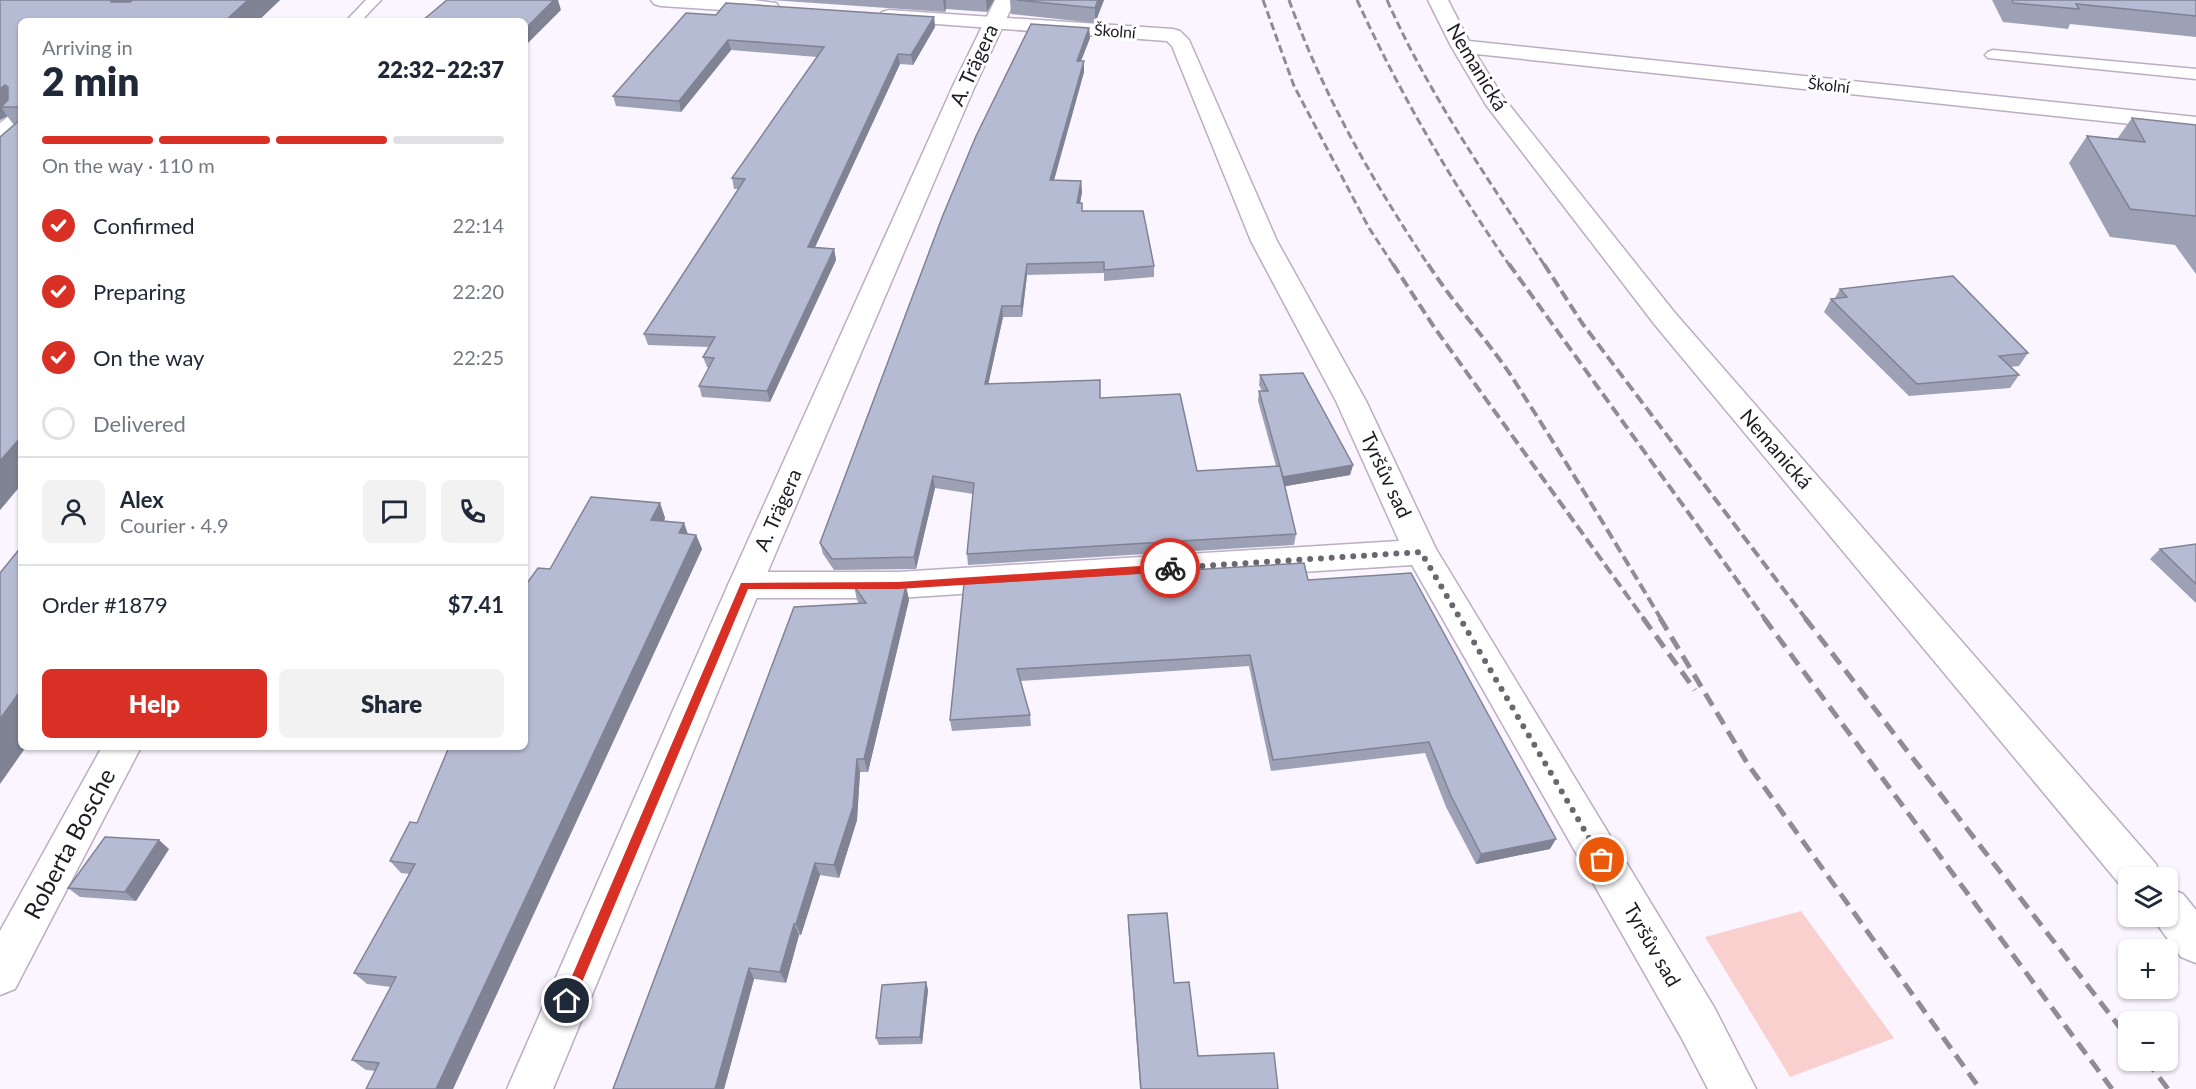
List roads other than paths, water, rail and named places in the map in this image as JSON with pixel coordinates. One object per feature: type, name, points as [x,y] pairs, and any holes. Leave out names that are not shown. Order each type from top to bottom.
[{"type":"street","points":[[661,0],[788,9]]},
{"type":"street","name":"Nemanická","points":[[1438,0],[1461,46],[1494,100],[1665,319],[2133,867]]},
{"type":"street","name":"Školní","points":[[868,14],[999,11],[1173,35]]},
{"type":"street","name":"A. Trägera","points":[[530,1089],[745,585],[999,11]]},
{"type":"street","name":"Tyršův sad","points":[[1173,35],[1182,44],[1211,118],[1264,240],[1351,401],[1421,552],[1692,1013],[1733,1089]]},
{"type":"street","name":"Školní","points":[[1461,46],[2196,124]]},
{"type":"street","points":[[745,585],[898,585],[1421,552]]},
{"type":"street","name":"Roberta Bosche","points":[[0,974],[120,750]]},
{"type":"street","points":[[2178,920],[2196,942]]},
{"type":"lane","points":[[356,18],[374,0]]},
{"type":"lane","points":[[1993,55],[2196,74]]},
{"type":"lane","points":[[0,132],[18,117]]},
{"type":"railway","points":[[1263,0],[1294,86],[1369,228],[1394,266]]},
{"type":"railway","points":[[1289,0],[1333,104],[1369,170],[1429,266]]},
{"type":"railway","points":[[1357,0],[1428,136],[1467,202],[1510,266]]},
{"type":"railway","points":[[1387,0],[1440,103],[1545,266]]},
{"type":"railway","points":[[1393,264],[1434,327],[1644,619]]},
{"type":"railway","points":[[1428,264],[1510,374],[1661,619]]},
{"type":"railway","points":[[1509,264],[1765,619]]},
{"type":"railway","points":[[1544,264],[1582,323],[1806,619]]},
{"type":"railway","points":[[1643,618],[1695,690]]},
{"type":"railway","points":[[1660,618],[1747,763],[1980,1089]]},
{"type":"railway","points":[[1764,618],[2112,1089]]},
{"type":"railway","points":[[1805,618],[2118,1025]]},
{"type":"railway","points":[[2154,1071],[2168,1089]]}]
